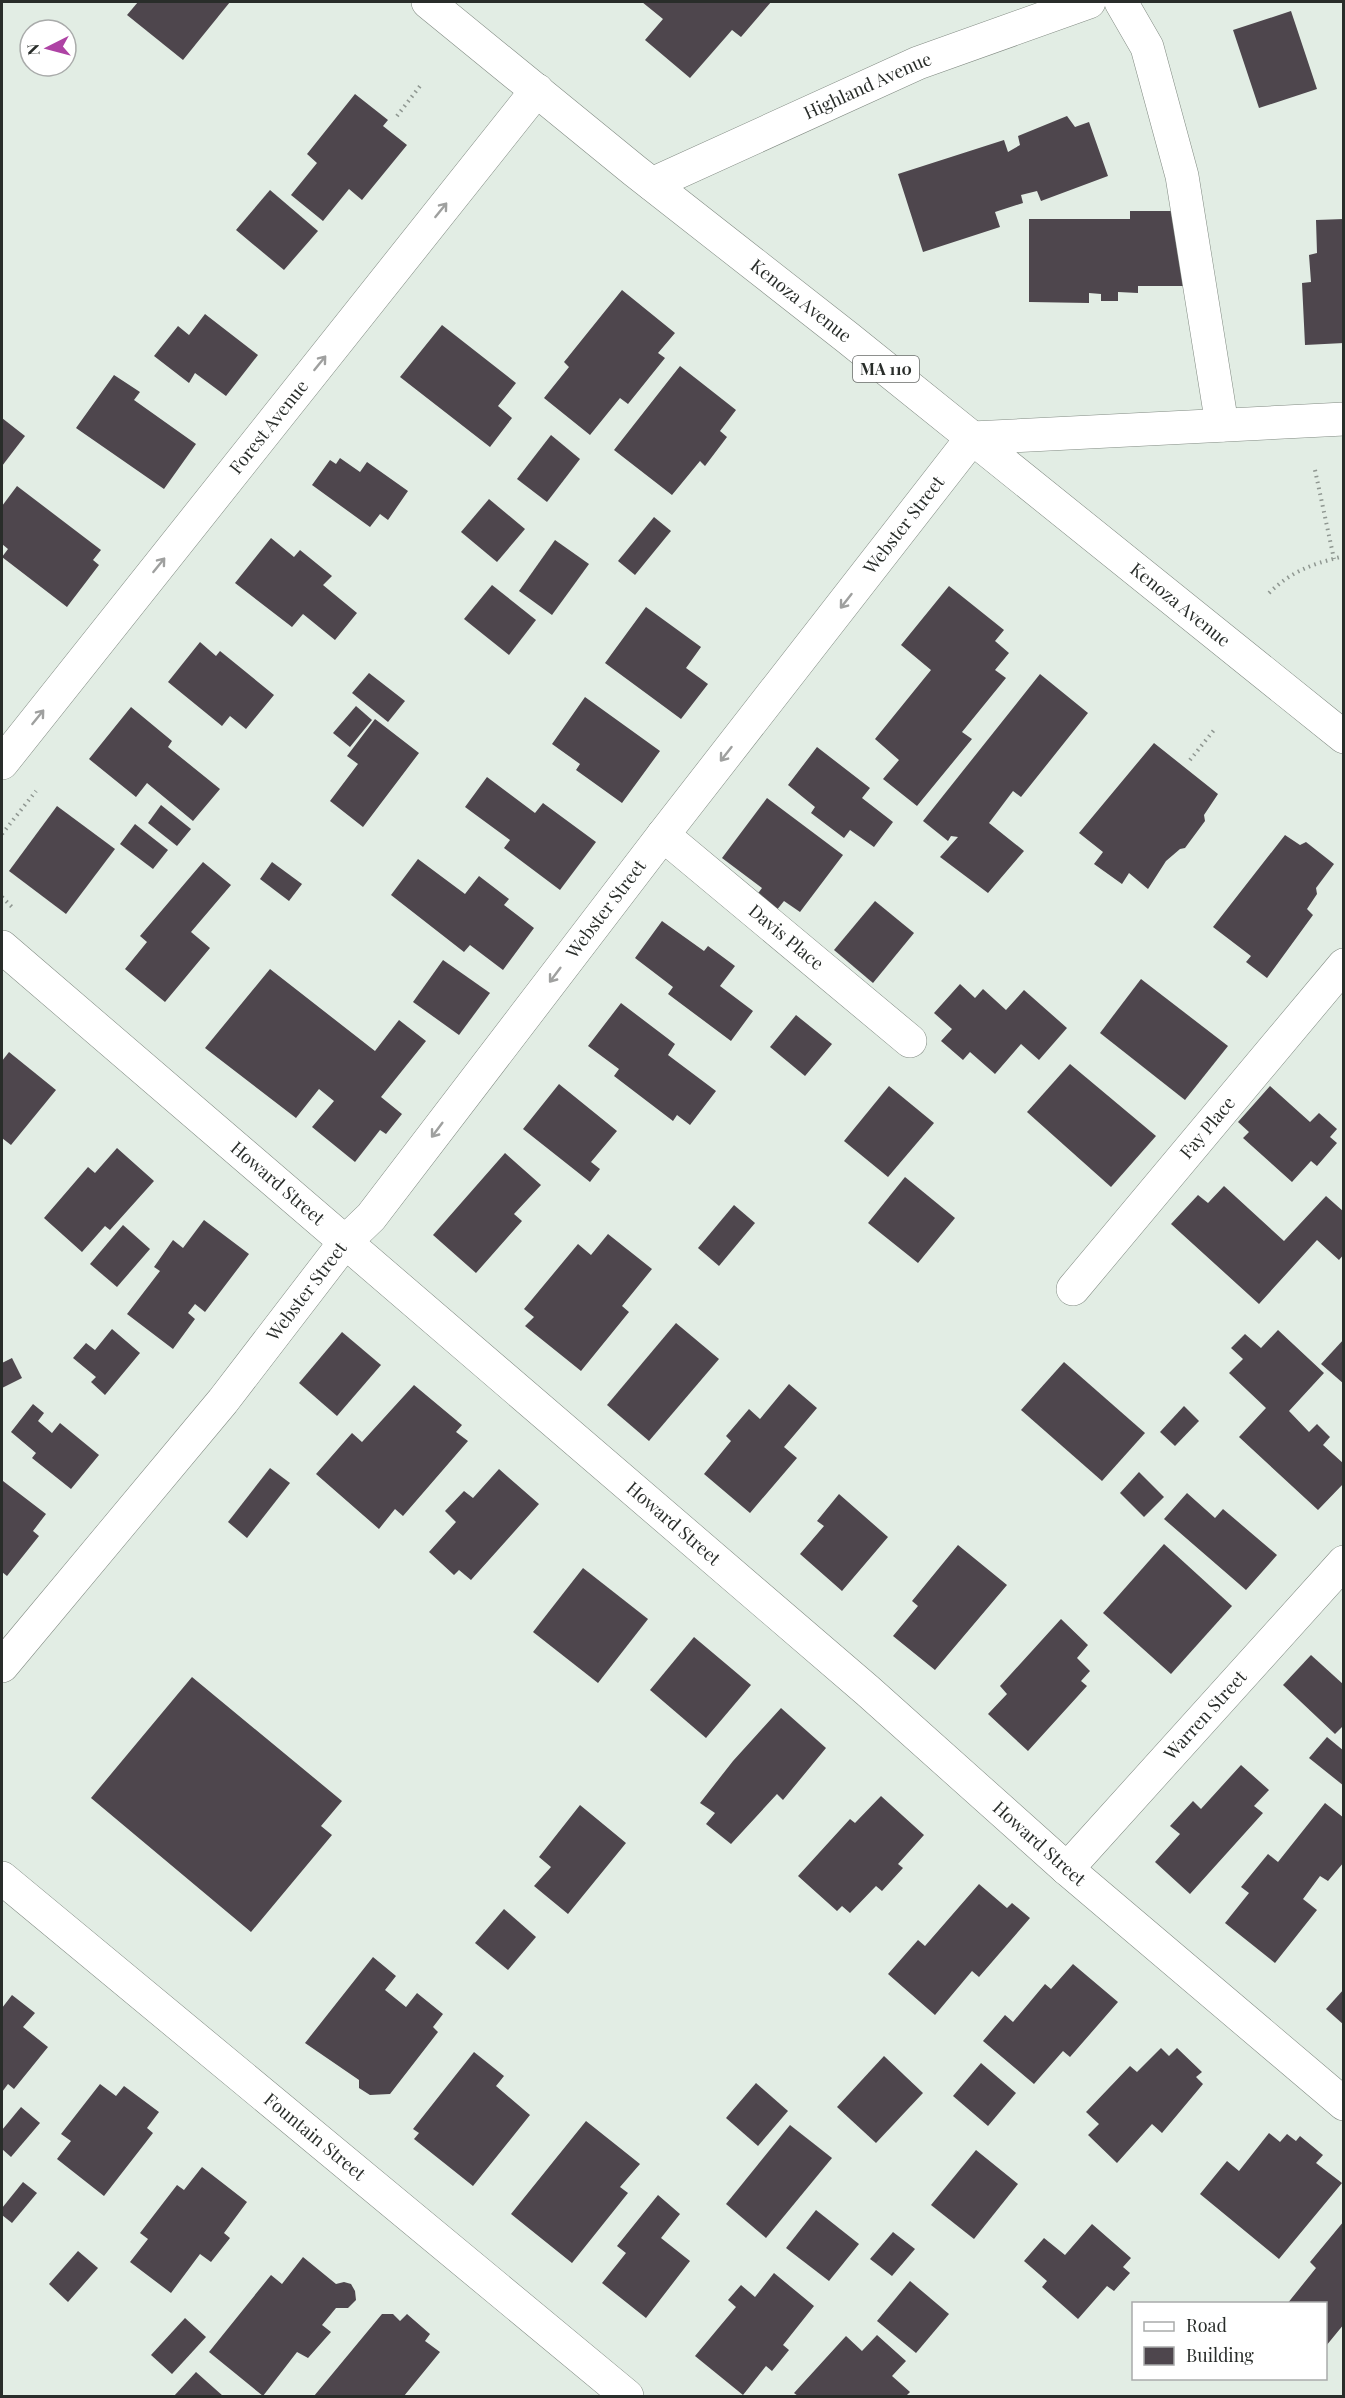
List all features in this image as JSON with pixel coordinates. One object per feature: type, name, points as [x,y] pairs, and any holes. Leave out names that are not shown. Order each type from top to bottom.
[{"type":"street","name":"Kenoza Avenue","points":[[428,2],[1344,737]]},
{"type":"street","name":"Highland Avenue","points":[[652,183],[918,63],[1089,2]]},
{"type":"street","points":[[1121,2],[1146,48],[1182,176],[1222,425]]},
{"type":"street","name":"Forest Avenue","points":[[2,763],[537,90]]},
{"type":"street","points":[[972,438],[1344,419]]},
{"type":"street","name":"Webster Street","points":[[2,1666],[222,1401],[345,1242],[371,1217],[663,835],[972,438]]},
{"type":"street","name":"Davis Place","points":[[663,835],[910,1041]]},
{"type":"street","name":"Howard Street","points":[[2,946],[868,1691],[1066,1869],[1344,2104]]},
{"type":"street","name":"Fay Place","points":[[1073,1289],[1344,965]]},
{"type":"street","name":"Warren Street","points":[[1066,1869],[1344,1562]]},
{"type":"street","name":"Fountain Street","points":[[2,1878],[627,2397]]},
{"type":"path","points":[[397,116],[420,86]]},
{"type":"path","points":[[1315,470],[1334,559]]},
{"type":"path","points":[[1269,593],[1282,580],[1305,566],[1340,557]]},
{"type":"path","points":[[1190,760],[1214,730]]},
{"type":"building","points":[[138,2],[230,2],[183,60],[127,15]]},
{"type":"building","points":[[642,2],[771,2],[741,37],[732,30],[690,78],[645,40],[663,19]]},
{"type":"building","points":[[1291,11],[1317,89],[1259,108],[1233,30]]},
{"type":"building","points":[[355,94],[388,120],[383,126],[407,145],[362,200],[349,189],[323,221],[291,195],[317,163],[307,154]]},
{"type":"building","points":[[1067,116],[1075,127],[1089,122],[1108,176],[1041,201],[1037,191],[1021,195],[1023,203],[995,212],[1000,227],[923,252],[898,174],[1004,140],[1008,152],[1020,145],[1018,136]]},
{"type":"building","points":[[270,190],[318,231],[284,270],[236,230]]},
{"type":"building","points":[[1130,211],[1185,211],[1185,286],[1138,286],[1138,293],[1118,292],[1118,301],[1101,301],[1101,294],[1089,293],[1089,303],[1029,302],[1029,219],[1130,219]]},
{"type":"building","points":[[1344,219],[1344,343],[1305,345],[1302,283],[1311,282],[1309,255],[1317,253],[1316,220]]},
{"type":"building","points":[[622,290],[675,333],[658,353],[665,358],[628,404],[620,398],[590,435],[544,398],[569,367],[564,362]]},
{"type":"building","points":[[205,314],[258,355],[226,396],[195,373],[189,383],[154,356],[178,326],[189,335]]},
{"type":"building","points":[[442,325],[516,383],[498,406],[512,418],[490,447],[400,377]]},
{"type":"building","points":[[680,366],[736,410],[720,431],[727,437],[705,466],[700,461],[672,495],[614,450]]},
{"type":"building","points":[[114,375],[140,392],[134,400],[196,444],[164,489],[76,428]]},
{"type":"building","points":[[2,418],[25,436],[2,466]]},
{"type":"building","points":[[551,435],[580,459],[547,502],[517,479]]},
{"type":"building","points":[[340,458],[360,472],[367,462],[408,491],[388,520],[380,514],[370,527],[312,485],[330,460],[336,464]]},
{"type":"building","points":[[17,486],[101,550],[93,560],[99,565],[67,607],[2,557],[8,549],[2,544],[2,506]]},
{"type":"building","points":[[489,499],[525,529],[497,562],[461,532]]},
{"type":"building","points":[[654,517],[671,531],[635,575],[618,561]]},
{"type":"building","points":[[271,538],[294,557],[300,550],[332,576],[323,585],[357,613],[335,640],[303,614],[292,627],[235,583]]},
{"type":"building","points":[[555,540],[589,564],[552,615],[519,591]]},
{"type":"building","points":[[492,585],[536,620],[509,655],[464,619]]},
{"type":"building","points":[[949,586],[1004,630],[995,641],[1009,653],[995,670],[1006,678],[962,732],[972,739],[917,806],[883,779],[899,760],[875,739],[931,670],[901,645]]},
{"type":"building","points":[[646,607],[701,647],[686,668],[708,684],[681,719],[605,663]]},
{"type":"building","points":[[200,642],[216,656],[220,651],[274,695],[246,729],[230,716],[222,726],[168,682]]},
{"type":"building","points":[[369,673],[405,701],[388,722],[352,693]]},
{"type":"building","points":[[1040,674],[1088,713],[1021,797],[1013,791],[989,823],[1024,851],[988,893],[940,857],[958,837],[951,836],[948,841],[923,821]]},
{"type":"building","points":[[585,697],[660,751],[622,803],[576,770],[580,764],[552,744]]},
{"type":"building","points":[[356,706],[372,720],[350,747],[333,733]]},
{"type":"building","points":[[131,707],[172,741],[168,747],[220,789],[193,821],[147,783],[136,797],[89,759]]},
{"type":"building","points":[[375,719],[419,753],[363,827],[330,801],[358,764],[347,756]]},
{"type":"building","points":[[1154,743],[1218,794],[1204,815],[1205,821],[1185,848],[1180,849],[1166,861],[1148,889],[1129,873],[1122,884],[1094,864],[1103,852],[1079,833]]},
{"type":"building","points":[[817,747],[870,788],[862,798],[893,822],[874,847],[850,830],[844,838],[811,813],[815,807],[788,785]]},
{"type":"building","points":[[487,777],[535,813],[543,803],[596,842],[560,890],[504,848],[510,840],[465,807]]},
{"type":"building","points":[[767,798],[843,855],[800,912],[784,901],[776,911],[756,896],[762,888],[722,858]]},
{"type":"building","points":[[161,805],[191,829],[177,846],[148,823]]},
{"type":"building","points":[[57,806],[115,849],[66,914],[9,871]]},
{"type":"building","points":[[135,824],[168,850],[153,869],[120,844]]},
{"type":"building","points":[[1285,835],[1300,845],[1306,842],[1334,864],[1316,888],[1317,894],[1307,909],[1313,915],[1267,978],[1246,962],[1251,956],[1213,927]]},
{"type":"building","points":[[418,859],[465,894],[479,876],[509,899],[504,905],[534,928],[503,970],[470,945],[464,952],[391,895]]},
{"type":"building","points":[[203,862],[231,885],[191,932],[210,948],[165,1002],[125,969],[147,942],[140,936]]},
{"type":"building","points":[[272,862],[302,884],[289,901],[260,879]]},
{"type":"building","points":[[875,901],[914,933],[873,983],[834,950]]},
{"type":"building","points":[[662,921],[704,951],[708,946],[735,966],[720,986],[753,1011],[731,1041],[668,994],[673,987],[635,958]]},
{"type":"building","points":[[443,960],[490,993],[459,1035],[413,1002]]},
{"type":"building","points":[[270,969],[375,1051],[399,1020],[426,1041],[381,1097],[402,1114],[386,1134],[380,1130],[355,1162],[312,1127],[334,1101],[319,1089],[296,1118],[205,1048]]},
{"type":"building","points":[[1141,979],[1228,1046],[1185,1100],[1100,1033]]},
{"type":"building","points":[[960,984],[975,998],[983,989],[1006,1010],[1024,990],[1067,1028],[1039,1060],[1021,1044],[995,1074],[970,1052],[963,1060],[941,1041],[952,1029],[934,1013]]},
{"type":"building","points":[[621,1003],[675,1044],[668,1055],[716,1091],[690,1125],[677,1115],[673,1121],[614,1076],[619,1069],[588,1046]]},
{"type":"building","points":[[796,1015],[832,1044],[805,1076],[770,1047]]},
{"type":"building","points":[[9,1052],[56,1090],[11,1145],[2,1138],[2,1061]]},
{"type":"building","points":[[1070,1064],[1156,1136],[1111,1187],[1027,1112]]},
{"type":"building","points":[[559,1084],[617,1131],[591,1162],[600,1169],[590,1182],[523,1129]]},
{"type":"building","points":[[889,1086],[934,1123],[888,1177],[844,1141]]},
{"type":"building","points":[[1270,1086],[1310,1122],[1319,1113],[1337,1129],[1330,1137],[1337,1143],[1317,1166],[1311,1161],[1292,1182],[1243,1138],[1249,1132],[1238,1122]]},
{"type":"building","points":[[117,1148],[154,1181],[110,1230],[105,1226],[82,1252],[44,1218],[88,1167],[95,1173]]},
{"type":"building","points":[[505,1153],[541,1185],[514,1214],[522,1221],[476,1273],[433,1235]]},
{"type":"building","points":[[905,1177],[955,1218],[918,1263],[868,1223]]},
{"type":"building","points":[[1224,1186],[1284,1241],[1326,1196],[1344,1212],[1344,1254],[1339,1260],[1317,1240],[1259,1304],[1171,1224],[1198,1195],[1208,1203]]},
{"type":"building","points":[[734,1205],[755,1223],[719,1266],[698,1248]]},
{"type":"building","points":[[204,1220],[249,1254],[205,1312],[195,1304],[188,1313],[195,1319],[173,1349],[127,1314],[160,1271],[154,1267],[173,1240],[183,1248]]},
{"type":"building","points":[[123,1225],[150,1249],[117,1287],[90,1264]]},
{"type":"building","points":[[608,1234],[652,1269],[622,1306],[629,1312],[581,1371],[525,1326],[534,1317],[524,1309],[578,1244],[591,1255]]},
{"type":"building","points":[[676,1323],[719,1359],[649,1441],[607,1405]]},
{"type":"building","points":[[112,1329],[140,1353],[105,1395],[91,1382],[96,1377],[73,1358],[86,1343],[95,1350]]},
{"type":"building","points":[[1278,1330],[1324,1373],[1289,1411],[1309,1432],[1317,1424],[1330,1437],[1323,1445],[1344,1464],[1344,1483],[1318,1510],[1239,1437],[1266,1408],[1229,1373],[1243,1359],[1231,1348],[1245,1334],[1261,1348]]},
{"type":"building","points":[[342,1332],[381,1365],[337,1416],[299,1383]]},
{"type":"building","points":[[1344,1339],[1344,1384],[1321,1364]]},
{"type":"building","points":[[12,1358],[22,1378],[2,1388],[2,1363]]},
{"type":"building","points":[[1064,1362],[1145,1433],[1102,1481],[1021,1410]]},
{"type":"building","points":[[789,1384],[817,1408],[784,1447],[797,1458],[750,1513],[704,1474],[731,1441],[726,1436],[749,1409],[760,1419]]},
{"type":"building","points":[[414,1385],[462,1425],[456,1432],[468,1441],[403,1516],[395,1509],[379,1529],[316,1474],[352,1433],[362,1442]]},
{"type":"building","points":[[33,1404],[44,1413],[38,1421],[52,1433],[60,1423],[99,1455],[71,1489],[32,1458],[36,1453],[11,1432]]},
{"type":"building","points":[[1184,1406],[1199,1421],[1175,1446],[1160,1432]]},
{"type":"building","points":[[270,1468],[290,1483],[247,1538],[228,1522]]},
{"type":"building","points":[[499,1469],[539,1504],[471,1580],[459,1570],[454,1575],[429,1552],[456,1522],[445,1511],[464,1491],[473,1498]]},
{"type":"building","points":[[1139,1472],[1164,1497],[1144,1517],[1120,1493]]},
{"type":"building","points":[[3,1481],[46,1514],[33,1531],[39,1536],[7,1576],[2,1572]]},
{"type":"building","points":[[1187,1493],[1215,1518],[1223,1509],[1277,1555],[1246,1590],[1164,1519]]},
{"type":"building","points":[[839,1494],[888,1537],[842,1591],[800,1554],[824,1526],[817,1521]]},
{"type":"building","points":[[1164,1544],[1232,1606],[1171,1674],[1103,1613]]},
{"type":"building","points":[[958,1545],[1007,1585],[935,1670],[893,1636],[918,1606],[912,1601]]},
{"type":"building","points":[[583,1568],[648,1619],[598,1683],[533,1632]]},
{"type":"building","points":[[1061,1619],[1088,1645],[1077,1658],[1090,1671],[1081,1681],[1087,1686],[1028,1751],[988,1714],[1007,1694],[1000,1686]]},
{"type":"building","points":[[694,1637],[751,1685],[706,1738],[650,1690]]},
{"type":"building","points":[[1311,1655],[1344,1685],[1344,1725],[1335,1734],[1283,1685]]},
{"type":"building","points":[[192,1677],[342,1801],[321,1826],[332,1835],[251,1932],[91,1798]]},
{"type":"building","points":[[781,1708],[826,1748],[783,1800],[777,1794],[731,1844],[706,1824],[715,1813],[700,1803],[733,1761]]},
{"type":"building","points":[[1327,1737],[1344,1751],[1344,1786],[1309,1758]]},
{"type":"building","points":[[1241,1765],[1269,1790],[1254,1806],[1263,1813],[1190,1894],[1155,1862],[1180,1834],[1170,1826],[1193,1801],[1201,1809]]},
{"type":"building","points":[[881,1796],[924,1835],[898,1864],[903,1868],[882,1891],[876,1886],[850,1913],[842,1906],[837,1911],[798,1876],[850,1819],[855,1823]]},
{"type":"building","points":[[1325,1803],[1344,1818],[1344,1862],[1328,1881],[1320,1876],[1303,1899],[1317,1910],[1275,1963],[1225,1923],[1249,1893],[1241,1887],[1268,1854],[1278,1862]]},
{"type":"building","points":[[580,1805],[626,1843],[568,1914],[534,1886],[551,1867],[539,1857]]},
{"type":"building","points":[[979,1884],[1007,1908],[1012,1903],[1030,1918],[979,1977],[972,1971],[935,2015],[888,1974],[918,1940],[925,1946]]},
{"type":"building","points":[[504,1909],[536,1937],[508,1970],[475,1943]]},
{"type":"building","points":[[373,1957],[396,1976],[385,1990],[406,2007],[417,1993],[443,2014],[433,2027],[438,2032],[390,2094],[370,2095],[359,2088],[359,2080],[305,2043]]},
{"type":"building","points":[[1073,1964],[1118,2002],[1070,2057],[1063,2051],[1034,2084],[983,2041],[1005,2015],[1013,2022],[1045,1984],[1051,1989]]},
{"type":"building","points":[[1344,1989],[1344,2025],[1326,2009]]},
{"type":"building","points":[[12,1995],[35,2013],[23,2027],[48,2047],[14,2089],[8,2084],[2,2092],[2,2008]]},
{"type":"building","points":[[1161,2048],[1169,2056],[1177,2048],[1202,2072],[1196,2077],[1203,2084],[1162,2133],[1152,2124],[1117,2163],[1088,2135],[1099,2124],[1086,2112],[1130,2066],[1137,2072]]},
{"type":"building","points":[[474,2052],[504,2076],[496,2086],[530,2115],[473,2186],[414,2139],[419,2133],[413,2129]]},
{"type":"building","points":[[884,2056],[923,2093],[876,2143],[837,2107]]},
{"type":"building","points":[[981,2063],[1016,2093],[988,2126],[953,2096]]},
{"type":"building","points":[[756,2083],[788,2111],[758,2146],[726,2118]]},
{"type":"building","points":[[100,2084],[116,2096],[124,2086],[159,2112],[147,2128],[153,2133],[104,2196],[57,2159],[71,2141],[61,2134]]},
{"type":"building","points":[[21,2107],[40,2123],[11,2157],[2,2149],[2,2130]]},
{"type":"building","points":[[586,2121],[640,2164],[620,2187],[628,2193],[572,2263],[511,2214]]},
{"type":"building","points":[[790,2125],[832,2158],[766,2238],[726,2204]]},
{"type":"building","points":[[1269,2133],[1280,2142],[1287,2134],[1296,2141],[1300,2136],[1323,2155],[1316,2163],[1342,2183],[1279,2259],[1200,2194],[1227,2161],[1239,2171]]},
{"type":"building","points":[[976,2150],[1018,2184],[974,2239],[931,2205]]},
{"type":"building","points":[[202,2167],[247,2202],[224,2233],[230,2238],[211,2262],[200,2254],[171,2293],[130,2262],[148,2239],[140,2233],[177,2185],[184,2190]]},
{"type":"building","points":[[23,2182],[37,2193],[12,2223],[2,2215],[2,2208]]},
{"type":"building","points":[[658,2195],[680,2214],[661,2238],[690,2261],[646,2318],[602,2283],[626,2253],[617,2246]]},
{"type":"building","points":[[816,2210],[859,2244],[829,2281],[786,2248]]},
{"type":"building","points":[[1344,2221],[1344,2324],[1327,2345],[1327,2302],[1289,2302],[1316,2268],[1310,2262]]},
{"type":"building","points":[[1092,2224],[1131,2258],[1123,2267],[1130,2273],[1114,2291],[1107,2286],[1078,2319],[1042,2287],[1047,2281],[1024,2261],[1044,2238],[1065,2255]]},
{"type":"building","points":[[893,2232],[915,2249],[892,2276],[870,2259]]},
{"type":"building","points":[[78,2251],[98,2268],[68,2302],[49,2284]]},
{"type":"building","points":[[303,2257],[336,2284],[344,2282],[351,2284],[356,2300],[348,2308],[336,2308],[322,2325],[331,2332],[308,2358],[297,2352],[263,2396],[209,2352],[271,2275],[282,2284]]},
{"type":"building","points":[[774,2273],[814,2306],[783,2345],[789,2350],[772,2371],[766,2366],[743,2395],[695,2356],[736,2307],[728,2300],[741,2285],[755,2297]]},
{"type":"building","points":[[910,2281],[949,2314],[916,2353],[877,2321]]},
{"type":"building","points":[[382,2314],[393,2314],[400,2321],[407,2314],[430,2334],[425,2341],[440,2352],[404,2396],[314,2396]]},
{"type":"building","points":[[185,2318],[206,2337],[172,2374],[151,2355]]},
{"type":"building","points":[[877,2335],[906,2361],[892,2376],[910,2392],[906,2396],[798,2396],[794,2393],[846,2336],[862,2351]]},
{"type":"building","points":[[196,2372],[223,2396],[174,2396]]}]
